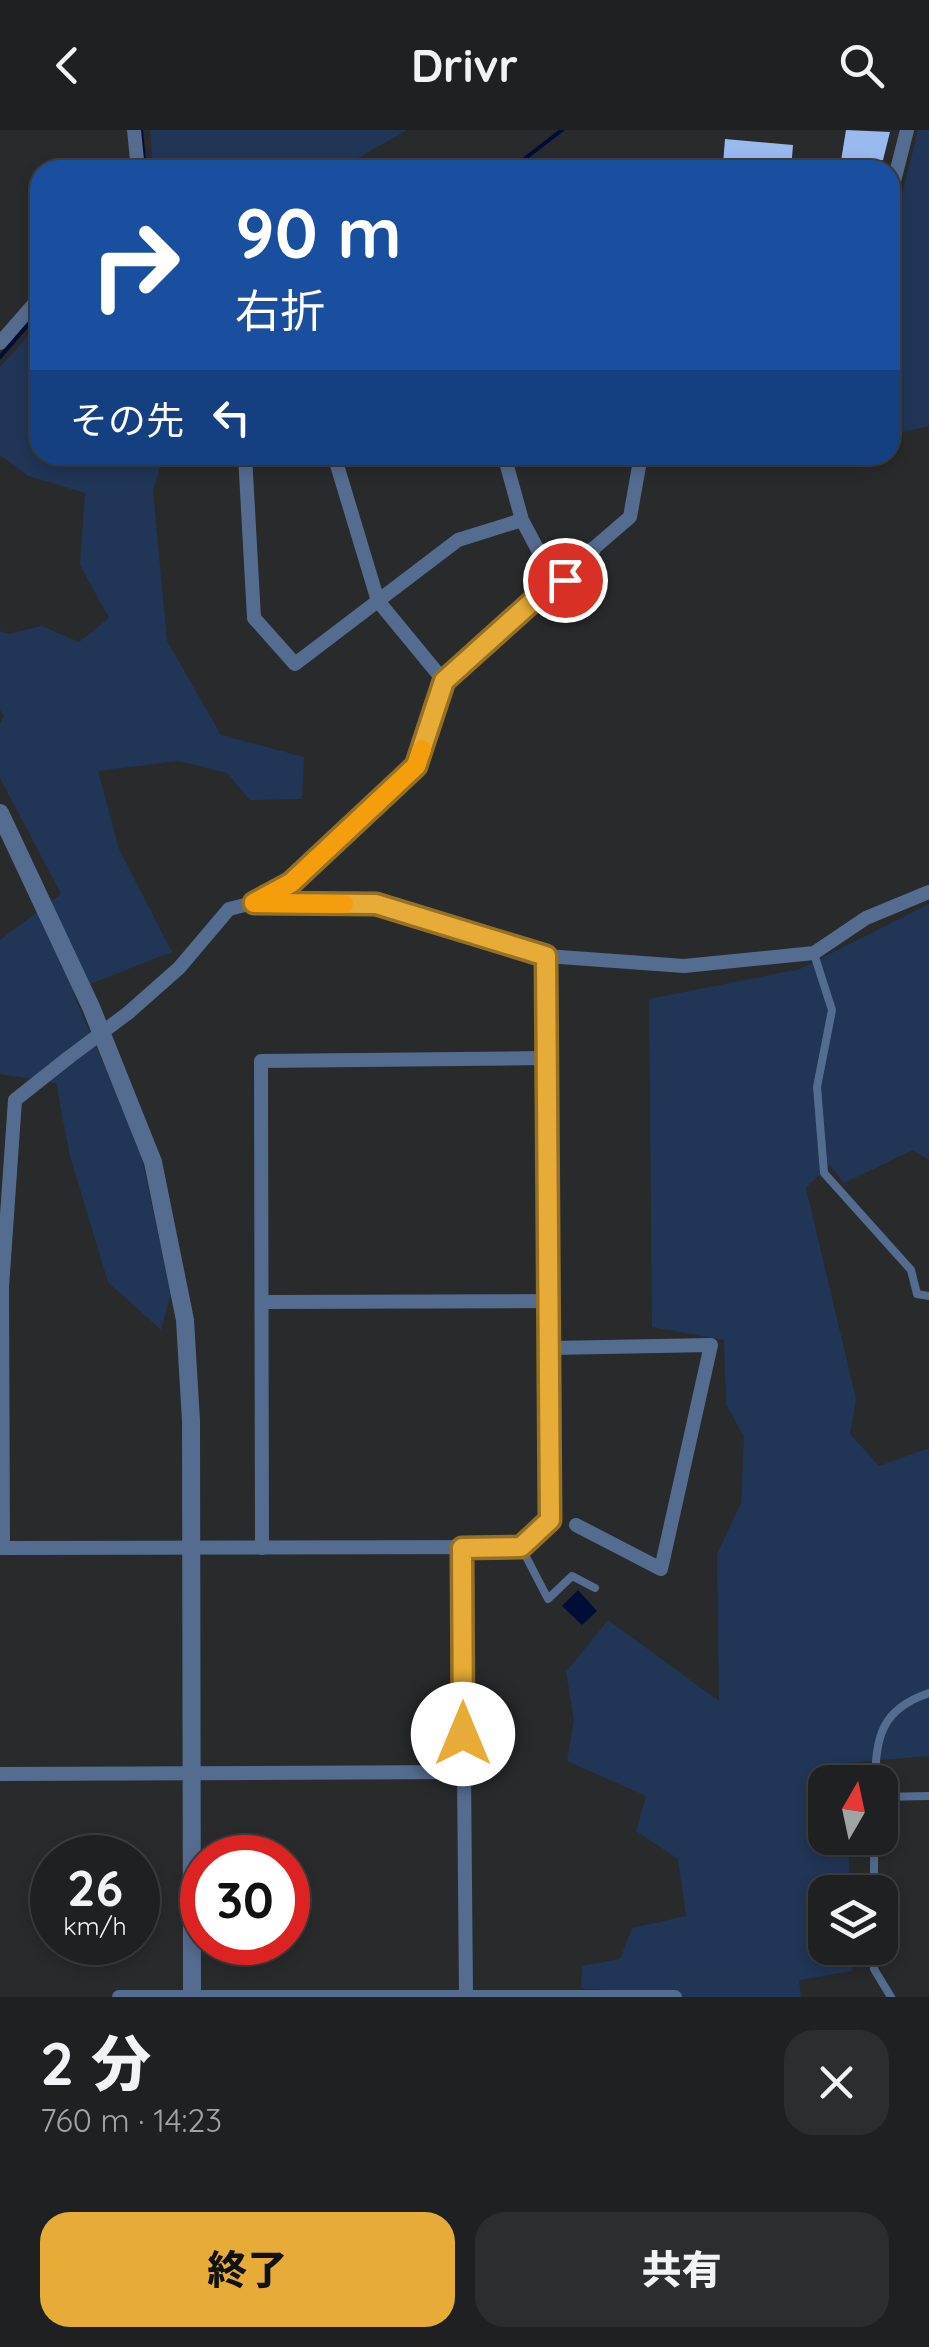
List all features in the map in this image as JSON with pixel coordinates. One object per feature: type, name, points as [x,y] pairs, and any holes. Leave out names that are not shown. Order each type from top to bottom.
[{"type":"street","points":[[134,130],[137,160]]},
{"type":"street","points":[[899,160],[907,130]]},
{"type":"street","points":[[0,343],[30,309]]},
{"type":"street","points":[[245,465],[254,618],[295,664],[458,540],[522,520]]},
{"type":"street","points":[[337,465],[378,600],[444,681]]},
{"type":"street","points":[[507,465],[522,520],[548,569],[594,548],[630,516],[639,465]]},
{"type":"street","points":[[254,903],[291,883],[416,766],[444,681],[543,592],[587,568],[594,548]]},
{"type":"street","points":[[0,813],[91,1007],[153,1162],[184,1320],[192,1547],[192,1996]]},
{"type":"street","points":[[546,956],[550,1520],[521,1547],[1,1548],[1,1287],[15,1100],[128,1013],[179,968],[229,909],[254,903],[376,904],[546,956],[684,966],[814,953],[866,918],[929,892]]},
{"type":"street","points":[[262,1548],[261,1060],[547,1058]]},
{"type":"street","points":[[262,1302],[548,1301]]},
{"type":"street","points":[[551,1348],[711,1345],[661,1568],[576,1525]]},
{"type":"street","points":[[462,1548],[466,1995]]},
{"type":"street","points":[[0,1774],[191,1770],[463,1772]]},
{"type":"street","points":[[119,1997],[674,1997]]},
{"type":"lane","points":[[814,953],[832,1010],[816,1088],[824,1172],[911,1270],[917,1294],[929,1296]]},
{"type":"lane","points":[[521,1547],[548,1600],[572,1576],[595,1588]]},
{"type":"lane","points":[[875,1765],[876,1738],[904,1701],[929,1692]]},
{"type":"lane","points":[[898,1797],[929,1796]]},
{"type":"lane","points":[[874,1965],[891,1997]]},
{"type":"shaded area","points":[[150,130],[407,130],[354,160],[152,160]]},
{"type":"shaded area","points":[[918,130],[929,130],[929,426],[900,433],[900,203]]},
{"type":"shaded area","points":[[30,334],[30,465],[161,465],[153,490],[167,641],[221,735],[304,757],[302,799],[250,800],[227,773],[179,761],[98,771],[119,849],[172,952],[72,991],[139,1146],[171,1293],[161,1330],[108,1282],[70,1156],[56,1083],[0,1074],[0,940],[61,894],[0,778],[0,723],[4,716],[0,710],[0,631],[9,634],[42,626],[79,642],[109,618],[80,565],[85,493],[28,476],[0,455],[0,367]]},
{"type":"shaded area","points":[[929,904],[929,1160],[913,1150],[844,1183],[830,1165],[806,1188],[856,1399],[850,1434],[879,1466],[929,1448],[929,1756],[808,1765],[808,1855],[849,1855],[849,1875],[808,1875],[808,1965],[852,1965],[852,1971],[799,1980],[801,1997],[685,1997],[581,1988],[582,1966],[620,1959],[632,1928],[686,1916],[678,1859],[636,1831],[646,1796],[567,1761],[574,1720],[566,1672],[608,1620],[719,1701],[717,1554],[741,1503],[744,1437],[726,1404],[724,1340],[652,1327],[649,999],[800,969]]},
{"type":"shaded area","points":[[578,1590],[597,1611],[582,1625],[562,1606]]},
{"type":"building","points":[[846,130],[890,132],[883,160],[841,160]]},
{"type":"building","points":[[725,139],[793,145],[792,160],[723,160]]},
{"type":"waterway","points":[[141,130],[144,160]]},
{"type":"waterway","points":[[523,160],[562,130]]},
{"type":"waterway","points":[[0,357],[30,322]]},
{"type":"slow traffic","points":[[344,904],[254,903],[291,883],[416,766],[422,749]]},
{"type":"route","points":[[463,1734],[462,1548],[521,1547],[550,1520],[546,956],[376,904],[254,903],[291,883],[416,766],[444,681],[543,592],[565,580]]}]
